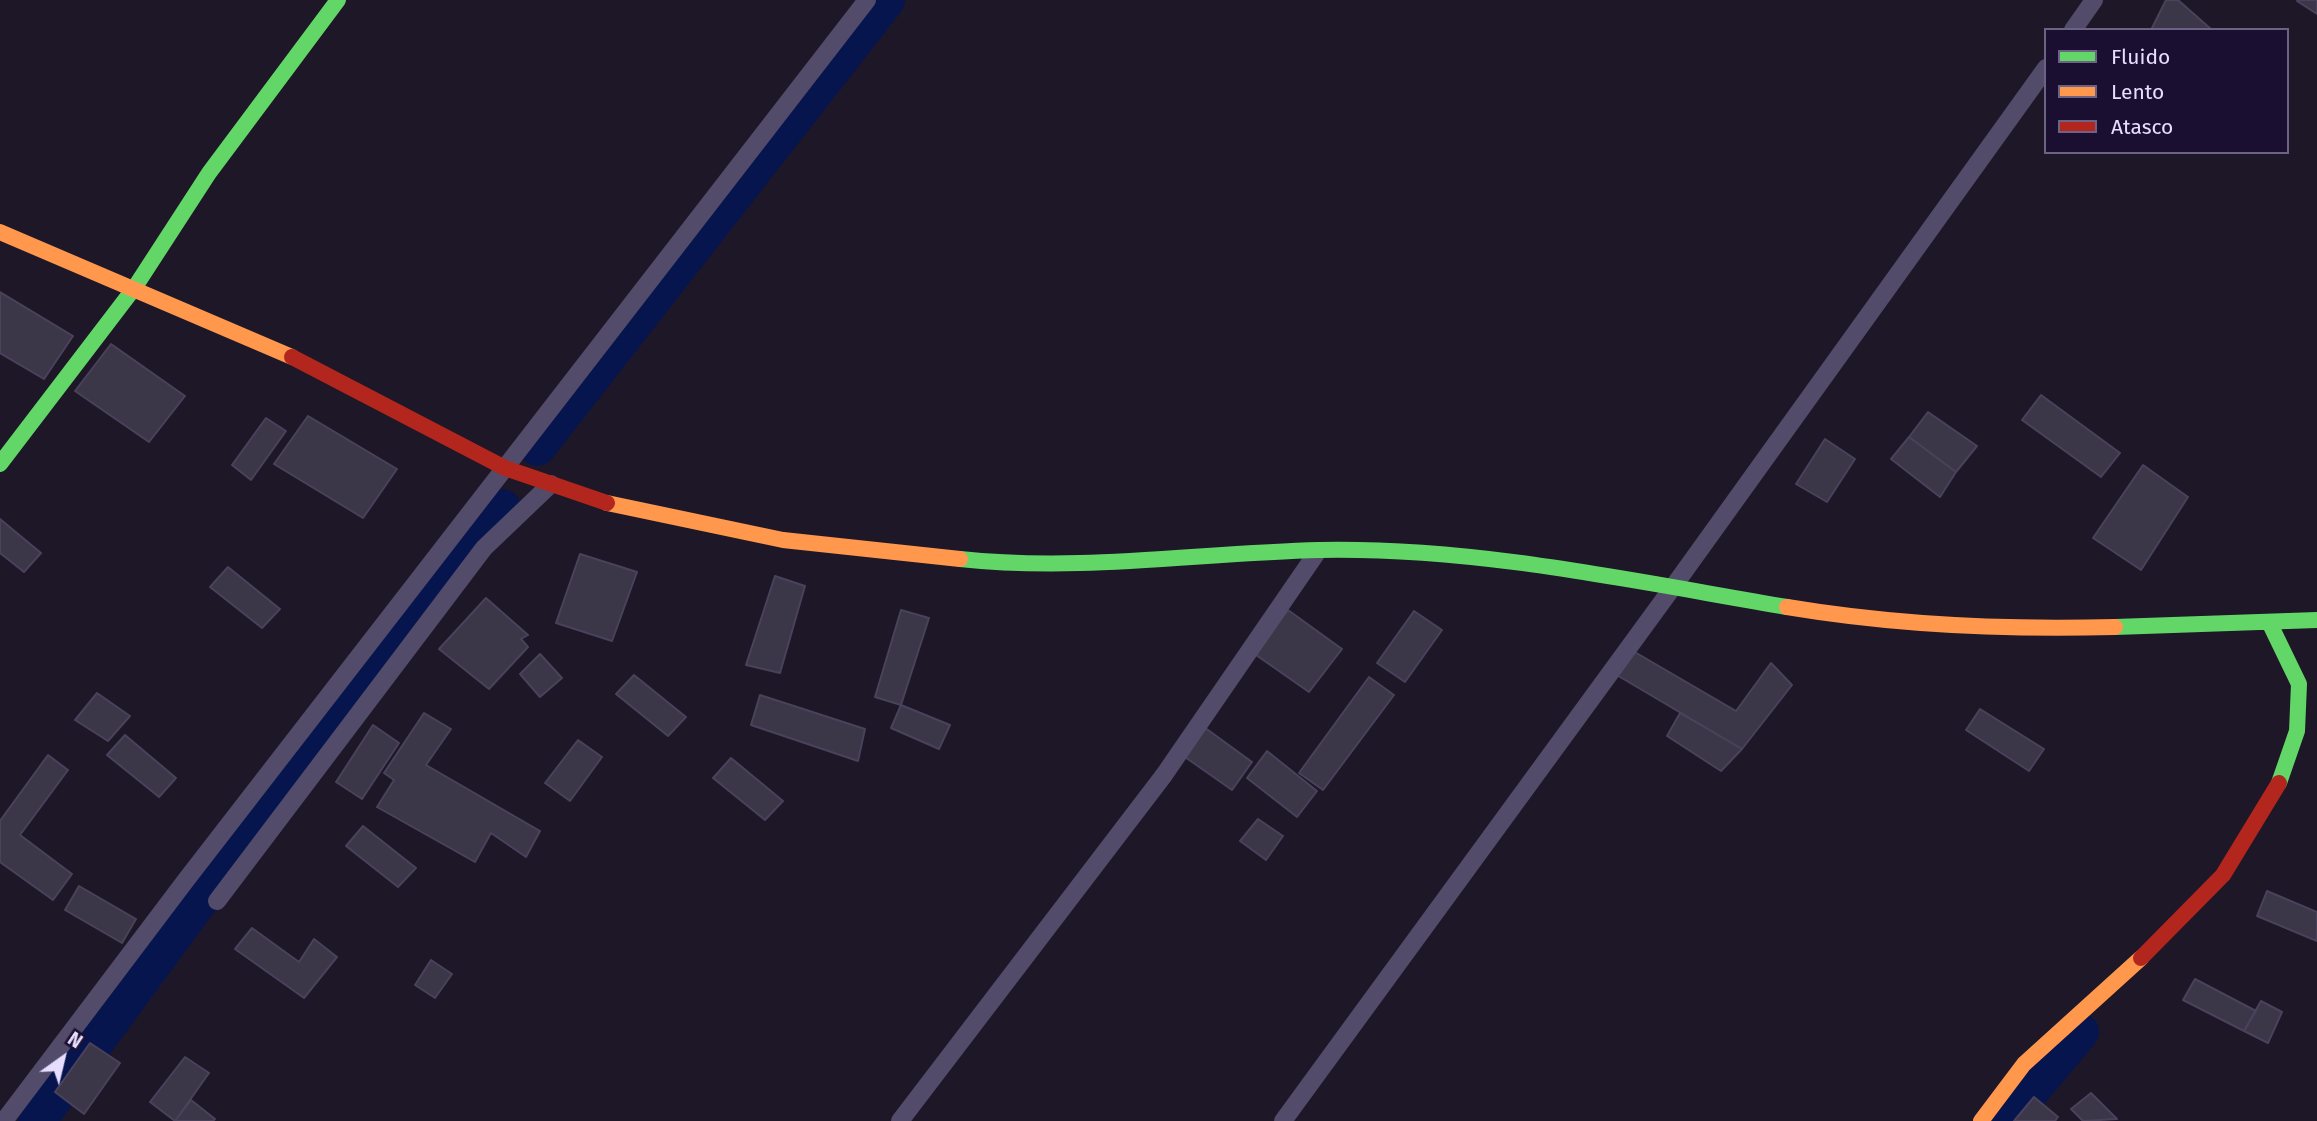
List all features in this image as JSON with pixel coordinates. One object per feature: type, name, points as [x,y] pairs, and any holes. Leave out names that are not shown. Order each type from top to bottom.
[{"type":"main road","points":[[0,464],[135,287],[209,173],[338,0]]},
{"type":"main road","points":[[0,232],[135,287],[319,368],[505,468],[621,508],[717,529],[810,544],[995,563],[1088,565],[1320,550],[1425,553],[1541,565],[1812,611],[1948,626],[2045,629],[2270,624],[2317,620]]},
{"type":"main road","points":[[1981,1121],[2024,1064],[2169,932],[2223,875],[2283,777],[2297,731],[2299,684],[2270,624]]},
{"type":"lane","points":[[4,1121],[867,0]]},
{"type":"lane","points":[[2074,28],[2094,0]]},
{"type":"lane","points":[[1283,1121],[1673,587],[2044,71]]},
{"type":"lane","points":[[217,901],[484,548],[551,484]]},
{"type":"lane","points":[[900,1121],[1164,775],[1320,550]]},
{"type":"building","points":[[2166,0],[2178,0],[2210,28],[2152,28]]},
{"type":"building","points":[[2298,0],[2317,0],[2317,14],[2297,1]]},
{"type":"building","points":[[0,292],[73,336],[44,379],[0,353]]},
{"type":"building","points":[[111,344],[185,396],[149,442],[75,391]]},
{"type":"building","points":[[2041,395],[2120,453],[2101,477],[2022,420]]},
{"type":"building","points":[[1928,412],[1977,446],[1956,472],[1909,437]]},
{"type":"building","points":[[308,416],[397,469],[363,518],[274,464]]},
{"type":"building","points":[[266,418],[286,431],[251,480],[232,465]]},
{"type":"building","points":[[1909,437],[1956,472],[1940,497],[1891,459]]},
{"type":"building","points":[[1825,439],[1855,459],[1827,502],[1796,484]]},
{"type":"building","points":[[2143,465],[2188,497],[2141,570],[2093,538]]},
{"type":"building","points":[[0,519],[41,553],[24,572],[0,553]]},
{"type":"building","points":[[580,554],[637,572],[612,641],[556,623]]},
{"type":"building","points":[[228,567],[280,609],[262,628],[210,587]]},
{"type":"building","points":[[775,576],[805,586],[780,673],[746,665]]},
{"type":"building","points":[[486,598],[528,635],[521,639],[528,647],[489,689],[439,649]]},
{"type":"building","points":[[901,610],[929,618],[901,705],[875,697]]},
{"type":"building","points":[[1288,610],[1342,649],[1309,692],[1256,655]]},
{"type":"building","points":[[1414,611],[1442,630],[1405,682],[1377,663]]},
{"type":"building","points":[[1633,651],[1736,711],[1771,663],[1792,685],[1742,749],[1615,674]]},
{"type":"building","points":[[540,654],[562,678],[540,697],[520,674]]},
{"type":"building","points":[[634,675],[686,717],[668,736],[616,694]]},
{"type":"building","points":[[1369,677],[1394,695],[1323,790],[1299,773]]},
{"type":"building","points":[[97,693],[130,716],[108,741],[75,720]]},
{"type":"building","points":[[760,695],[865,729],[858,761],[751,725]]},
{"type":"building","points":[[901,705],[950,725],[939,749],[891,728]]},
{"type":"building","points":[[1980,709],[2044,749],[2029,771],[1966,730]]},
{"type":"building","points":[[424,713],[451,729],[426,765],[540,831],[526,857],[491,833],[475,862],[377,807],[394,780],[384,773]]},
{"type":"building","points":[[1680,713],[1742,749],[1721,771],[1667,736]]},
{"type":"building","points":[[373,725],[399,743],[362,799],[336,782]]},
{"type":"building","points":[[1204,727],[1252,762],[1232,790],[1182,755]]},
{"type":"building","points":[[125,735],[176,778],[159,797],[107,755]]},
{"type":"building","points":[[578,740],[602,757],[570,801],[545,783]]},
{"type":"building","points":[[1267,751],[1317,791],[1297,817],[1247,778]]},
{"type":"building","points":[[48,755],[68,770],[20,835],[72,874],[53,900],[0,862],[0,821]]},
{"type":"building","points":[[731,758],[783,801],[765,820],[713,778]]},
{"type":"building","points":[[1258,819],[1283,836],[1266,860],[1240,841]]},
{"type":"building","points":[[363,826],[416,868],[398,887],[346,846]]},
{"type":"building","points":[[79,886],[136,919],[122,943],[65,910]]},
{"type":"building","points":[[2267,891],[2317,912],[2317,941],[2257,916]]},
{"type":"building","points":[[252,928],[299,962],[314,939],[337,957],[304,998],[235,949]]},
{"type":"building","points":[[431,960],[452,974],[435,998],[415,985]]},
{"type":"building","points":[[2195,979],[2256,1011],[2244,1031],[2183,1000]]},
{"type":"building","points":[[2261,1001],[2282,1012],[2268,1043],[2244,1031]]},
{"type":"building","points":[[90,1043],[120,1063],[84,1114],[55,1092]]},
{"type":"building","points":[[185,1057],[209,1073],[175,1121],[150,1102]]},
{"type":"building","points":[[2091,1093],[2117,1119],[2083,1121],[2071,1109]]},
{"type":"building","points":[[2034,1097],[2058,1117],[2055,1121],[2014,1121]]},
{"type":"building","points":[[191,1100],[215,1119],[175,1121]]},
{"type":"waterway","points":[[537,447],[886,0]]},
{"type":"waterway","points":[[37,1121],[457,550],[502,508]]},
{"type":"waterway","points":[[2005,1121],[2080,1032]]},
{"type":"traffic: fast","points":[[0,464],[135,287],[209,173],[338,0]]},
{"type":"traffic: fast","points":[[960,559],[1050,564],[1319,550],[1437,554],[1554,568],[1787,607]]},
{"type":"traffic: fast","points":[[2115,627],[2317,620]]},
{"type":"traffic: fast","points":[[2270,624],[2299,684],[2297,731],[2279,783]]},
{"type":"traffic: slow","points":[[0,232],[292,357]]},
{"type":"traffic: slow","points":[[607,503],[783,540],[960,559]]},
{"type":"traffic: slow","points":[[1787,607],[1950,625],[2115,627]]},
{"type":"traffic: slow","points":[[1981,1121],[2024,1064],[2141,958]]},
{"type":"traffic: jam","points":[[292,357],[505,468],[607,503]]},
{"type":"traffic: jam","points":[[2141,958],[2223,875],[2279,783]]}]
